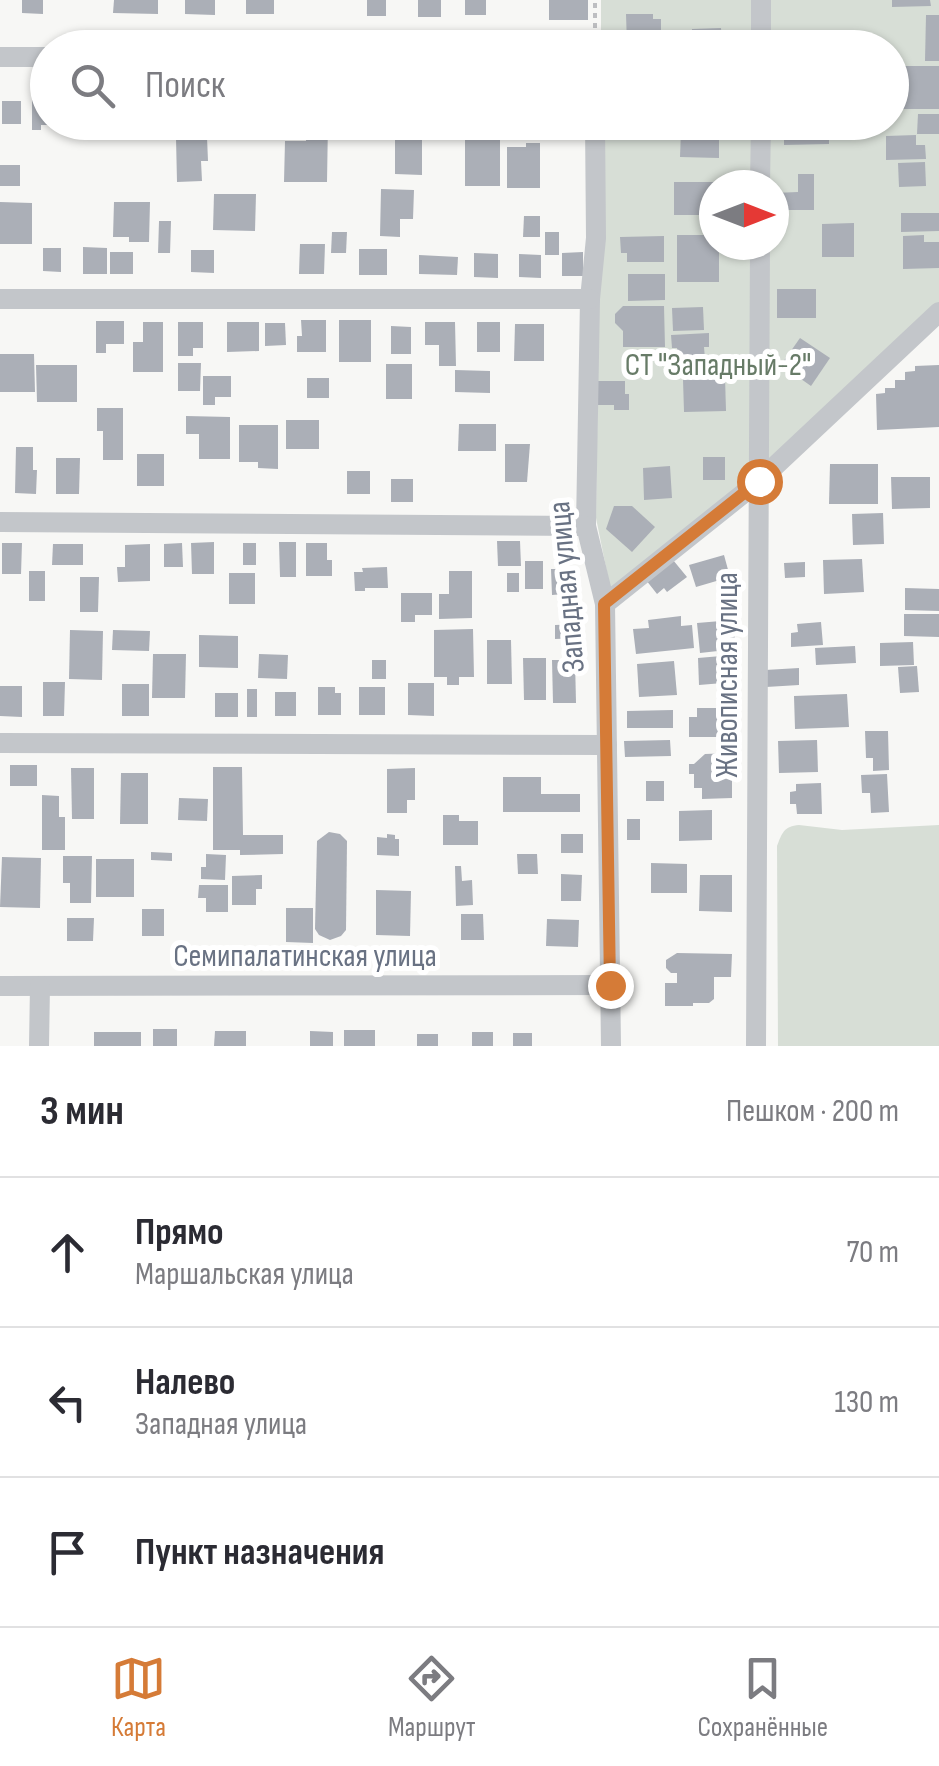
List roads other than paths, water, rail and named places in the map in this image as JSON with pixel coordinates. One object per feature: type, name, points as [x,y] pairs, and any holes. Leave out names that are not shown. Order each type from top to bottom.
[{"type":"street","points":[[761,0],[761,30]]},
{"type":"street","points":[[0,57],[30,57]]},
{"type":"street","name":"Западная улица","points":[[595,140],[596,238],[590,298],[586,526],[604,604],[610,1046]]},
{"type":"street","points":[[760,140],[760,170]]},
{"type":"street","name":"Живописная улица","points":[[756,1046],[760,260]]},
{"type":"street","points":[[0,299],[590,298]]},
{"type":"street","points":[[604,604],[759,481],[939,312]]},
{"type":"street","points":[[0,522],[586,526]]},
{"type":"street","points":[[0,743],[608,745]]},
{"type":"street","name":"Семипалатинская улица","points":[[0,986],[610,985]]},
{"type":"street","points":[[39,1046],[40,986]]},
{"type":"park label","name":"СТ \"Западный-2\"","points":[[718,365]]}]
